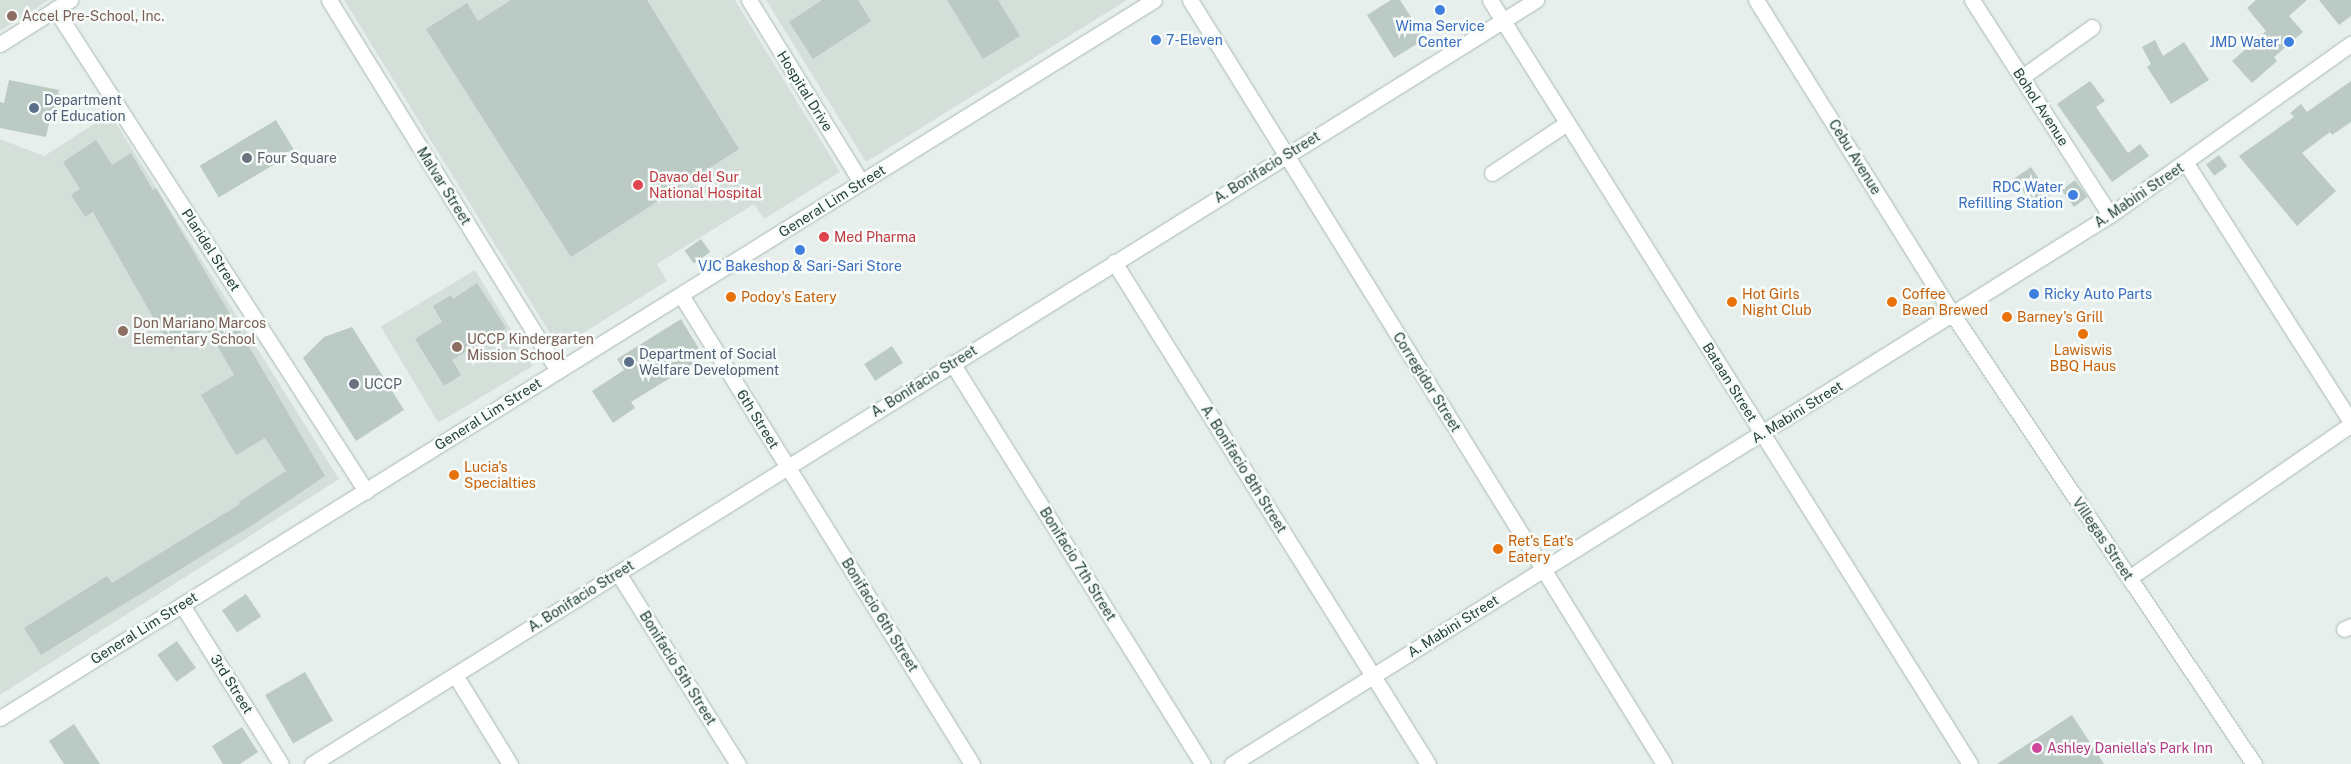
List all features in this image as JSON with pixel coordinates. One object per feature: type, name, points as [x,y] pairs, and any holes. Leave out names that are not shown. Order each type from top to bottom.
[{"type":"street","points":[[0,44],[70,0]]},
{"type":"street","name":"Malvar Street","points":[[330,0],[558,371]]},
{"type":"street","name":"Hospital Drive","points":[[749,0],[862,182]]},
{"type":"street","name":"General Lim Street","points":[[0,718],[1154,0]]},
{"type":"street","name":"Corregidor Street","points":[[1190,0],[1664,764]]},
{"type":"street","name":"Bataan Street","points":[[1490,0],[1970,764]]},
{"type":"street","name":"A. Bonifacio Street","points":[[312,764],[1536,0]]},
{"type":"street","name":"Cebu Avenue","points":[[1756,0],[1953,315]]},
{"type":"street","name":"Bohol Avenue","points":[[1972,0],[2110,215]]},
{"type":"street","name":"Plaridel Street","points":[[55,9],[366,491]]},
{"type":"street","points":[[2022,77],[2092,27]]},
{"type":"street","name":"A. Mabini Street","points":[[1232,764],[1953,315],[2110,215],[2186,163],[2351,44]]},
{"type":"street","points":[[1492,173],[1568,123]]},
{"type":"street","points":[[2129,578],[2351,423],[2186,163]]},
{"type":"street","name":"A. Bonifacio 8th Street","points":[[1114,262],[1428,764]]},
{"type":"street","name":"6th Street","points":[[681,295],[787,467]]},
{"type":"street","name":"Villegas Street","points":[[1953,315],[2254,764]]},
{"type":"street","name":"Bonifacio 7th Street","points":[[952,363],[1203,764]]},
{"type":"street","name":"Bonifacio 6th Street","points":[[787,467],[972,764]]},
{"type":"street","name":"Bonifacio 5th Street","points":[[618,573],[738,764]]},
{"type":"street","name":"3rd Street","points":[[182,605],[282,764]]},
{"type":"street","points":[[455,675],[510,764]]},
{"type":"shaded area","name":"Accel Pre-School, Inc.","points":[[0,0],[49,0],[0,31]]},
{"type":"shaded area","name":"Davao del Sur National Hospital","points":[[344,0],[735,0],[840,172],[764,219],[754,204],[657,264],[667,281],[559,348]]},
{"type":"shaded area","points":[[766,0],[1127,0],[866,162]]},
{"type":"shaded area","name":"Don Mariano Marcos Elementary School","points":[[110,114],[339,479],[0,695],[0,139],[44,156]]},
{"type":"shaded area","name":"UCCP Kindergarten Mission School","points":[[475,270],[533,366],[438,423],[381,327]]},
{"type":"building","points":[[511,0],[647,0],[739,149],[571,257],[426,29],[467,3],[478,21]]},
{"type":"building","points":[[822,0],[858,0],[871,21],[813,59],[789,22]]},
{"type":"building","points":[[947,0],[998,0],[1020,36],[983,59]]},
{"type":"building","points":[[1391,0],[1400,0],[1425,39],[1394,58],[1367,15]]},
{"type":"building","points":[[2256,0],[2307,0],[2289,16],[2303,32],[2274,57],[2277,61],[2252,83],[2232,61],[2266,31],[2247,8]]},
{"type":"building","points":[[2319,0],[2351,0],[2351,16],[2339,25]]},
{"type":"building","points":[[2155,40],[2163,56],[2184,42],[2209,80],[2171,104],[2147,67],[2151,64],[2142,47]]},
{"type":"building","name":"Department of Education","points":[[9,80],[59,90],[58,94],[71,96],[67,117],[51,114],[46,137],[0,128],[0,102],[4,103]]},
{"type":"building","points":[[2090,81],[2105,101],[2096,107],[2128,153],[2140,144],[2149,156],[2112,182],[2057,104]]},
{"type":"building","points":[[2351,81],[2351,122],[2332,135],[2330,132],[2302,153],[2336,191],[2297,226],[2239,156],[2294,117],[2290,113],[2301,104],[2307,112]]},
{"type":"building","name":"Four Square","points":[[276,120],[295,152],[219,198],[200,166]]},
{"type":"building","points":[[96,140],[112,165],[131,153],[153,190],[156,188],[325,476],[254,524],[41,655],[24,628],[107,576],[112,583],[240,504],[239,502],[286,471],[265,438],[236,455],[201,395],[234,375],[207,328],[171,349],[93,212],[85,217],[71,195],[80,189],[63,162]]},
{"type":"building","points":[[2219,155],[2227,166],[2214,176],[2206,164]]},
{"type":"building","points":[[2031,167],[2050,195],[2033,206],[2014,178]]},
{"type":"building","points":[[2075,180],[2088,197],[2074,207],[2061,190]]},
{"type":"building","points":[[701,239],[710,252],[694,264],[685,250]]},
{"type":"building","points":[[477,283],[506,328],[452,360],[461,375],[444,386],[415,339],[442,322],[433,306],[451,295],[453,299]]},
{"type":"building","points":[[681,319],[704,357],[631,402],[635,408],[613,423],[592,391],[624,370],[617,359]]},
{"type":"building","name":"UCCP","points":[[352,327],[404,410],[356,441],[303,358],[324,337]]},
{"type":"building","points":[[892,346],[903,363],[875,381],[864,364]]},
{"type":"building","points":[[246,594],[261,616],[237,633],[222,610]]},
{"type":"building","points":[[177,641],[196,668],[176,682],[157,655]]},
{"type":"building","points":[[305,672],[333,720],[293,743],[265,695]]},
{"type":"building","name":"Ashley Daniella's Park Inn","points":[[2072,715],[2104,764],[1997,764]]},
{"type":"building","points":[[74,724],[100,764],[64,764],[49,741]]},
{"type":"building","points":[[242,727],[258,752],[240,764],[223,764],[212,746]]},
{"type":"place","name":"Wima Service Center","points":[[1440,10]]},
{"type":"place","name":"Accel Pre-School, Inc.","points":[[12,16]]},
{"type":"place","name":"7-Eleven","points":[[1156,40]]},
{"type":"place","name":"JMD Water","points":[[2289,42]]},
{"type":"place","name":"Department of Education","points":[[34,108]]},
{"type":"place","name":"Four Square","points":[[247,158]]},
{"type":"place","name":"Davao del Sur National Hospital","points":[[638,185]]},
{"type":"place","name":"RDC Water Refilling Station","points":[[2073,195]]},
{"type":"place","name":"Med Pharma","points":[[824,237]]},
{"type":"place","name":"VJC Bakeshop & Sari-Sari Store","points":[[800,250]]},
{"type":"place","name":"Ricky Auto Parts","points":[[2034,294]]},
{"type":"place","name":"Podoy's Eatery","points":[[731,297]]},
{"type":"place","name":"Hot Girls Night Club","points":[[1732,302]]},
{"type":"place","name":"Coffee Bean Brewed","points":[[1892,302]]},
{"type":"place","name":"Barney's Grill","points":[[2007,317]]},
{"type":"place","name":"Don Mariano Marcos Elementary School","points":[[123,331]]},
{"type":"place","name":"Lawiswis BBQ Haus","points":[[2083,334]]},
{"type":"place","name":"UCCP Kindergarten Mission School","points":[[457,347]]},
{"type":"place","name":"Department of Social Welfare Development","points":[[629,362]]},
{"type":"place","name":"UCCP","points":[[354,384]]},
{"type":"place","name":"Lucia's Specialties","points":[[454,475]]},
{"type":"place","name":"Ret's Eat's Eatery","points":[[1498,549]]},
{"type":"place","name":"Ashley Daniella's Park Inn","points":[[2037,748]]}]
